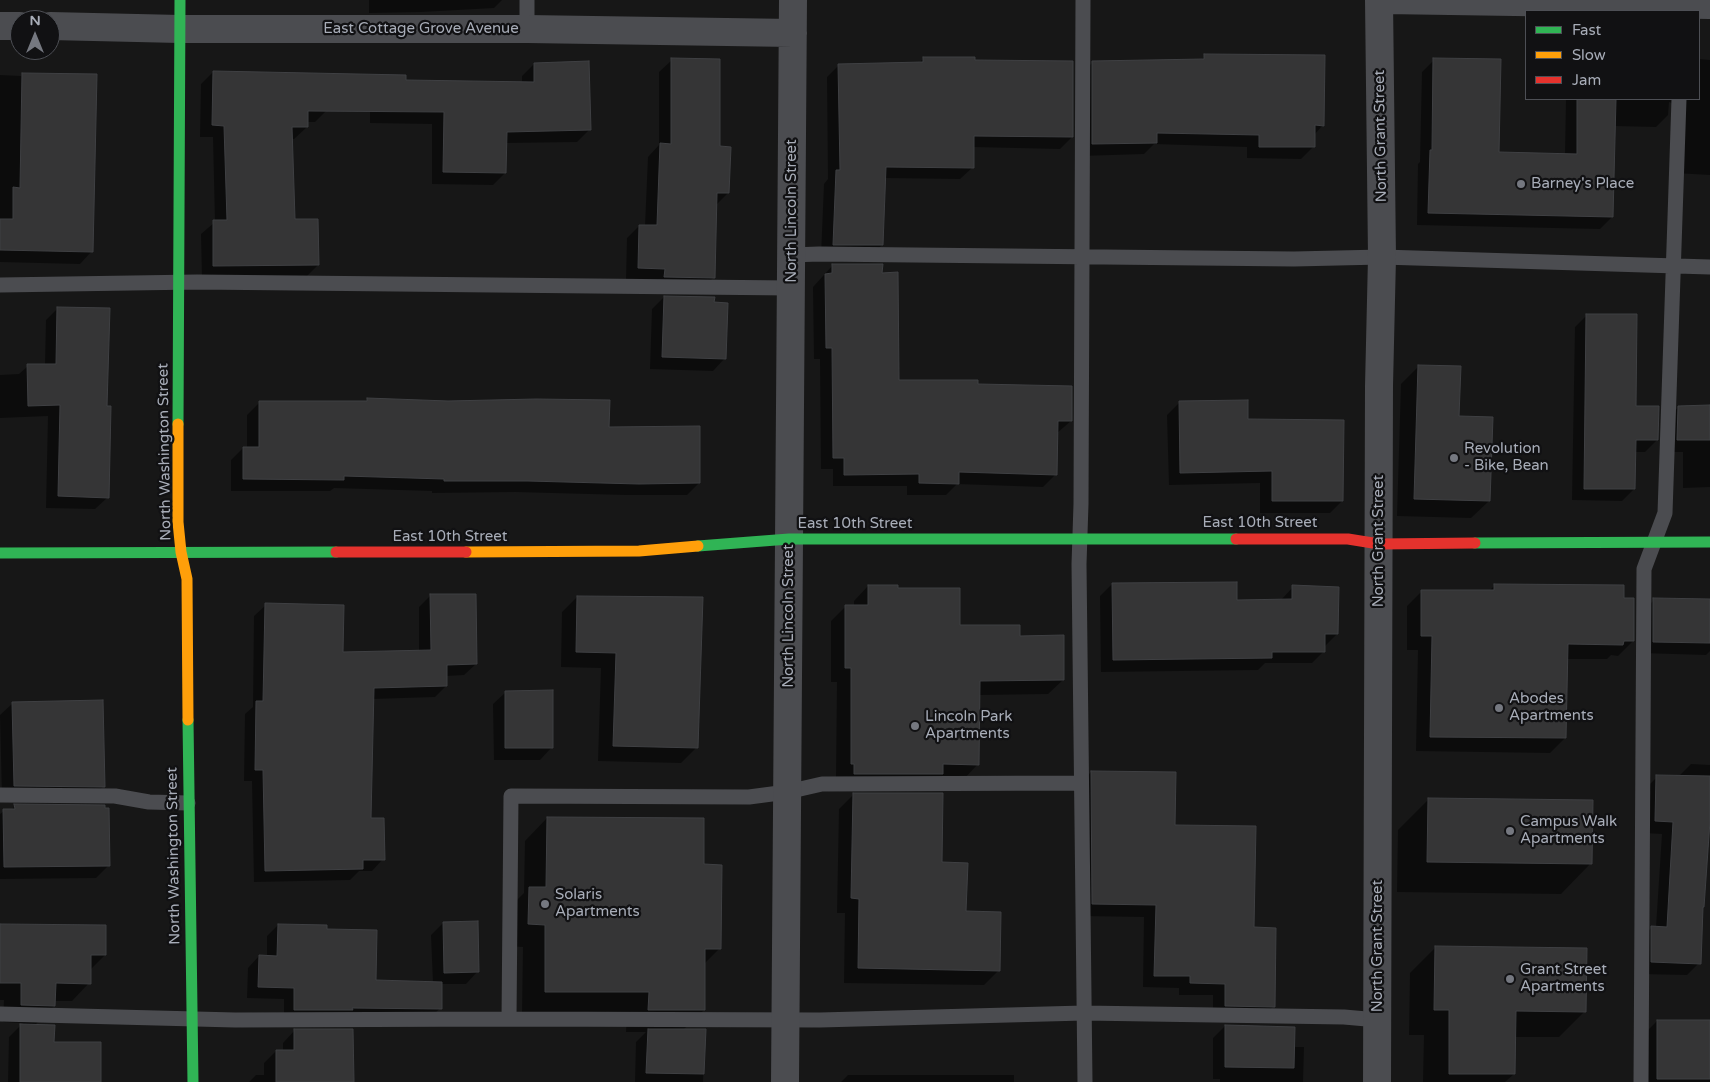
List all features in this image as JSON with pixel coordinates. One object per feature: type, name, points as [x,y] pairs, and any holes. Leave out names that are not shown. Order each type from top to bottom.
[{"type":"street","name":"North Washington Street","points":[[180,0],[178,522],[181,552],[187,579],[188,803],[193,1082]]},
{"type":"street","name":"North Lincoln Street","points":[[785,1082],[793,0]]},
{"type":"street","name":"North Grant Street","points":[[1378,1082],[1379,386],[1382,257],[1379,0]]},
{"type":"street","points":[[1384,0],[1710,4]]},
{"type":"street","name":"East Cottage Grove Avenue","points":[[60,26],[180,29],[527,29],[793,33]]},
{"type":"street","name":"East 10th Street","points":[[0,553],[639,551],[789,539],[1348,539],[1379,544],[1710,542]]},
{"type":"lane","points":[[527,0],[527,29]]},
{"type":"lane","points":[[1083,0],[1079,564],[1085,1082]]},
{"type":"lane","points":[[1641,1082],[1644,569],[1665,512],[1679,100]]},
{"type":"lane","points":[[792,255],[1294,259],[1382,257],[1710,266]]},
{"type":"lane","points":[[0,285],[179,282],[791,288]]},
{"type":"lane","points":[[509,1019],[512,796],[749,798],[822,784],[1081,782]]},
{"type":"lane","points":[[0,795],[115,796],[149,802],[188,803]]},
{"type":"lane","points":[[0,1014],[192,1020],[785,1020],[1084,1013],[1344,1017],[1378,1020]]},
{"type":"building","points":[[1204,54],[1325,55],[1324,126],[1315,125],[1315,147],[1259,147],[1259,135],[1157,133],[1157,143],[1092,144],[1092,61],[1204,59]]},
{"type":"building","points":[[923,57],[975,57],[975,60],[1073,61],[1073,137],[974,136],[974,168],[886,167],[883,245],[833,245],[836,170],[840,170],[838,64],[923,62]]},
{"type":"building","points":[[671,58],[720,59],[720,146],[731,147],[729,193],[717,193],[715,278],[664,277],[665,269],[638,268],[639,225],[657,225],[660,143],[671,144]]},
{"type":"building","points":[[1433,58],[1501,59],[1499,152],[1577,154],[1577,100],[1616,100],[1613,217],[1428,213],[1430,150],[1432,150]]},
{"type":"building","points":[[589,61],[591,130],[507,132],[506,173],[443,172],[444,112],[308,111],[308,127],[292,127],[295,219],[318,219],[319,265],[213,266],[213,220],[227,220],[224,126],[212,125],[213,71],[406,75],[406,80],[534,82],[534,63]]},
{"type":"building","points":[[22,73],[97,74],[93,252],[0,250],[0,219],[13,219],[13,187],[20,188]]},
{"type":"building","points":[[832,264],[883,264],[882,273],[898,272],[899,380],[978,380],[978,384],[1072,386],[1072,421],[1058,421],[1057,475],[959,472],[959,484],[919,483],[919,474],[844,475],[844,458],[833,458],[832,348],[826,348],[825,274],[832,273]]},
{"type":"building","points":[[664,296],[715,297],[714,302],[728,303],[726,359],[662,357]]},
{"type":"building","points":[[57,307],[110,308],[107,406],[111,406],[109,498],[58,496],[60,405],[28,406],[27,364],[56,364]]},
{"type":"building","points":[[1586,314],[1637,314],[1636,406],[1659,406],[1658,440],[1636,440],[1635,489],[1584,489]]},
{"type":"building","name":"Revolution - Bike, Bean","points":[[1418,365],[1461,366],[1459,416],[1493,417],[1490,501],[1414,499]]},
{"type":"building","points":[[367,398],[448,401],[610,400],[609,427],[700,426],[700,483],[444,481],[444,479],[344,476],[344,480],[243,479],[243,447],[259,447],[259,401],[367,401]]},
{"type":"building","points":[[1248,400],[1248,419],[1344,420],[1343,501],[1272,501],[1272,471],[1180,473],[1179,401]]},
{"type":"building","points":[[1710,405],[1710,440],[1677,440],[1678,406]]},
{"type":"building","points":[[1237,582],[1237,600],[1292,599],[1292,585],[1339,587],[1338,634],[1325,634],[1325,652],[1272,652],[1272,658],[1113,660],[1112,583]]},
{"type":"building","points":[[1494,584],[1624,585],[1624,598],[1634,598],[1634,641],[1624,641],[1623,645],[1568,644],[1566,738],[1430,737],[1432,636],[1421,636],[1421,590],[1494,590]]},
{"type":"building","points":[[868,585],[898,585],[898,588],[960,588],[960,625],[1020,625],[1020,636],[1064,635],[1064,680],[980,681],[979,765],[943,764],[943,774],[854,774],[854,764],[851,764],[851,668],[845,668],[845,605],[868,605]]},
{"type":"building","points":[[430,594],[476,594],[477,664],[447,665],[447,686],[374,688],[371,818],[384,818],[385,860],[363,860],[363,869],[265,871],[263,770],[255,770],[256,701],[263,701],[265,603],[344,605],[343,652],[431,650]]},
{"type":"building","points":[[577,596],[703,597],[698,748],[613,746],[616,653],[576,652]]},
{"type":"building","points":[[1653,598],[1710,599],[1710,643],[1653,642]]},
{"type":"building","points":[[553,690],[553,748],[505,748],[505,691]]},
{"type":"building","points":[[103,700],[105,787],[14,786],[12,702]]},
{"type":"building","points":[[1091,771],[1176,772],[1175,825],[1256,826],[1254,927],[1276,928],[1275,1007],[1225,1006],[1225,984],[1190,983],[1190,976],[1154,976],[1156,905],[1092,904]]},
{"type":"building","points":[[1656,775],[1710,776],[1710,821],[1703,907],[1701,964],[1651,962],[1651,926],[1667,927],[1673,822],[1655,821]]},
{"type":"building","points":[[853,793],[943,793],[942,862],[968,863],[966,911],[1001,912],[1000,971],[858,968],[859,899],[851,898]]},
{"type":"building","name":"Campus Walk Apartments","points":[[1428,798],[1593,800],[1592,864],[1427,862]]},
{"type":"building","points":[[14,804],[105,805],[105,808],[109,808],[110,866],[4,867],[3,809],[15,809]]},
{"type":"building","name":"Solaris Apartments","points":[[547,817],[704,818],[704,864],[722,865],[721,949],[705,949],[705,1010],[648,1010],[649,992],[545,992],[545,925],[528,924],[529,887],[546,887]]},
{"type":"building","points":[[478,921],[479,972],[444,973],[443,922]]},
{"type":"building","points":[[0,924],[106,925],[106,955],[91,955],[91,984],[56,983],[55,1006],[21,1005],[21,983],[0,983]]},
{"type":"building","points":[[278,924],[327,925],[327,929],[377,930],[376,980],[442,982],[442,1009],[352,1008],[353,1010],[294,1010],[294,988],[258,987],[259,955],[277,956]]},
{"type":"building","name":"Grant Street Apartments","points":[[1435,946],[1587,948],[1586,1012],[1516,1011],[1515,1074],[1449,1074],[1449,1010],[1434,1010]]},
{"type":"building","points":[[1657,1020],[1710,1020],[1710,1079],[1657,1079]]},
{"type":"building","points":[[20,1024],[55,1025],[54,1042],[101,1042],[101,1082],[20,1082]]},
{"type":"building","points":[[1225,1025],[1295,1027],[1294,1068],[1225,1067]]},
{"type":"building","points":[[294,1029],[353,1029],[354,1082],[276,1082],[276,1050],[294,1050]]},
{"type":"building","points":[[648,1029],[706,1029],[704,1074],[646,1073]]},
{"type":"traffic: fast","points":[[178,424],[180,0]]},
{"type":"traffic: fast","points":[[698,546],[789,539],[1236,539]]},
{"type":"traffic: fast","points":[[1475,543],[1710,542]]},
{"type":"traffic: fast","points":[[0,553],[336,552]]},
{"type":"traffic: fast","points":[[188,720],[193,1082]]},
{"type":"traffic: slow","points":[[178,424],[178,522],[181,552],[187,579],[188,720]]},
{"type":"traffic: slow","points":[[466,552],[639,551],[698,546]]},
{"type":"traffic: jam","points":[[1236,539],[1348,539],[1379,544],[1475,543]]},
{"type":"traffic: jam","points":[[336,552],[466,552]]},
{"type":"place","name":"Barney's Place","points":[[1521,184]]},
{"type":"place","name":"Revolution - Bike, Bean","points":[[1454,458]]},
{"type":"place","name":"Abodes Apartments","points":[[1499,708]]},
{"type":"place","name":"Lincoln Park Apartments","points":[[915,726]]},
{"type":"place","name":"Campus Walk Apartments","points":[[1510,831]]},
{"type":"place","name":"Solaris Apartments","points":[[545,904]]},
{"type":"place","name":"Grant Street Apartments","points":[[1510,979]]}]
